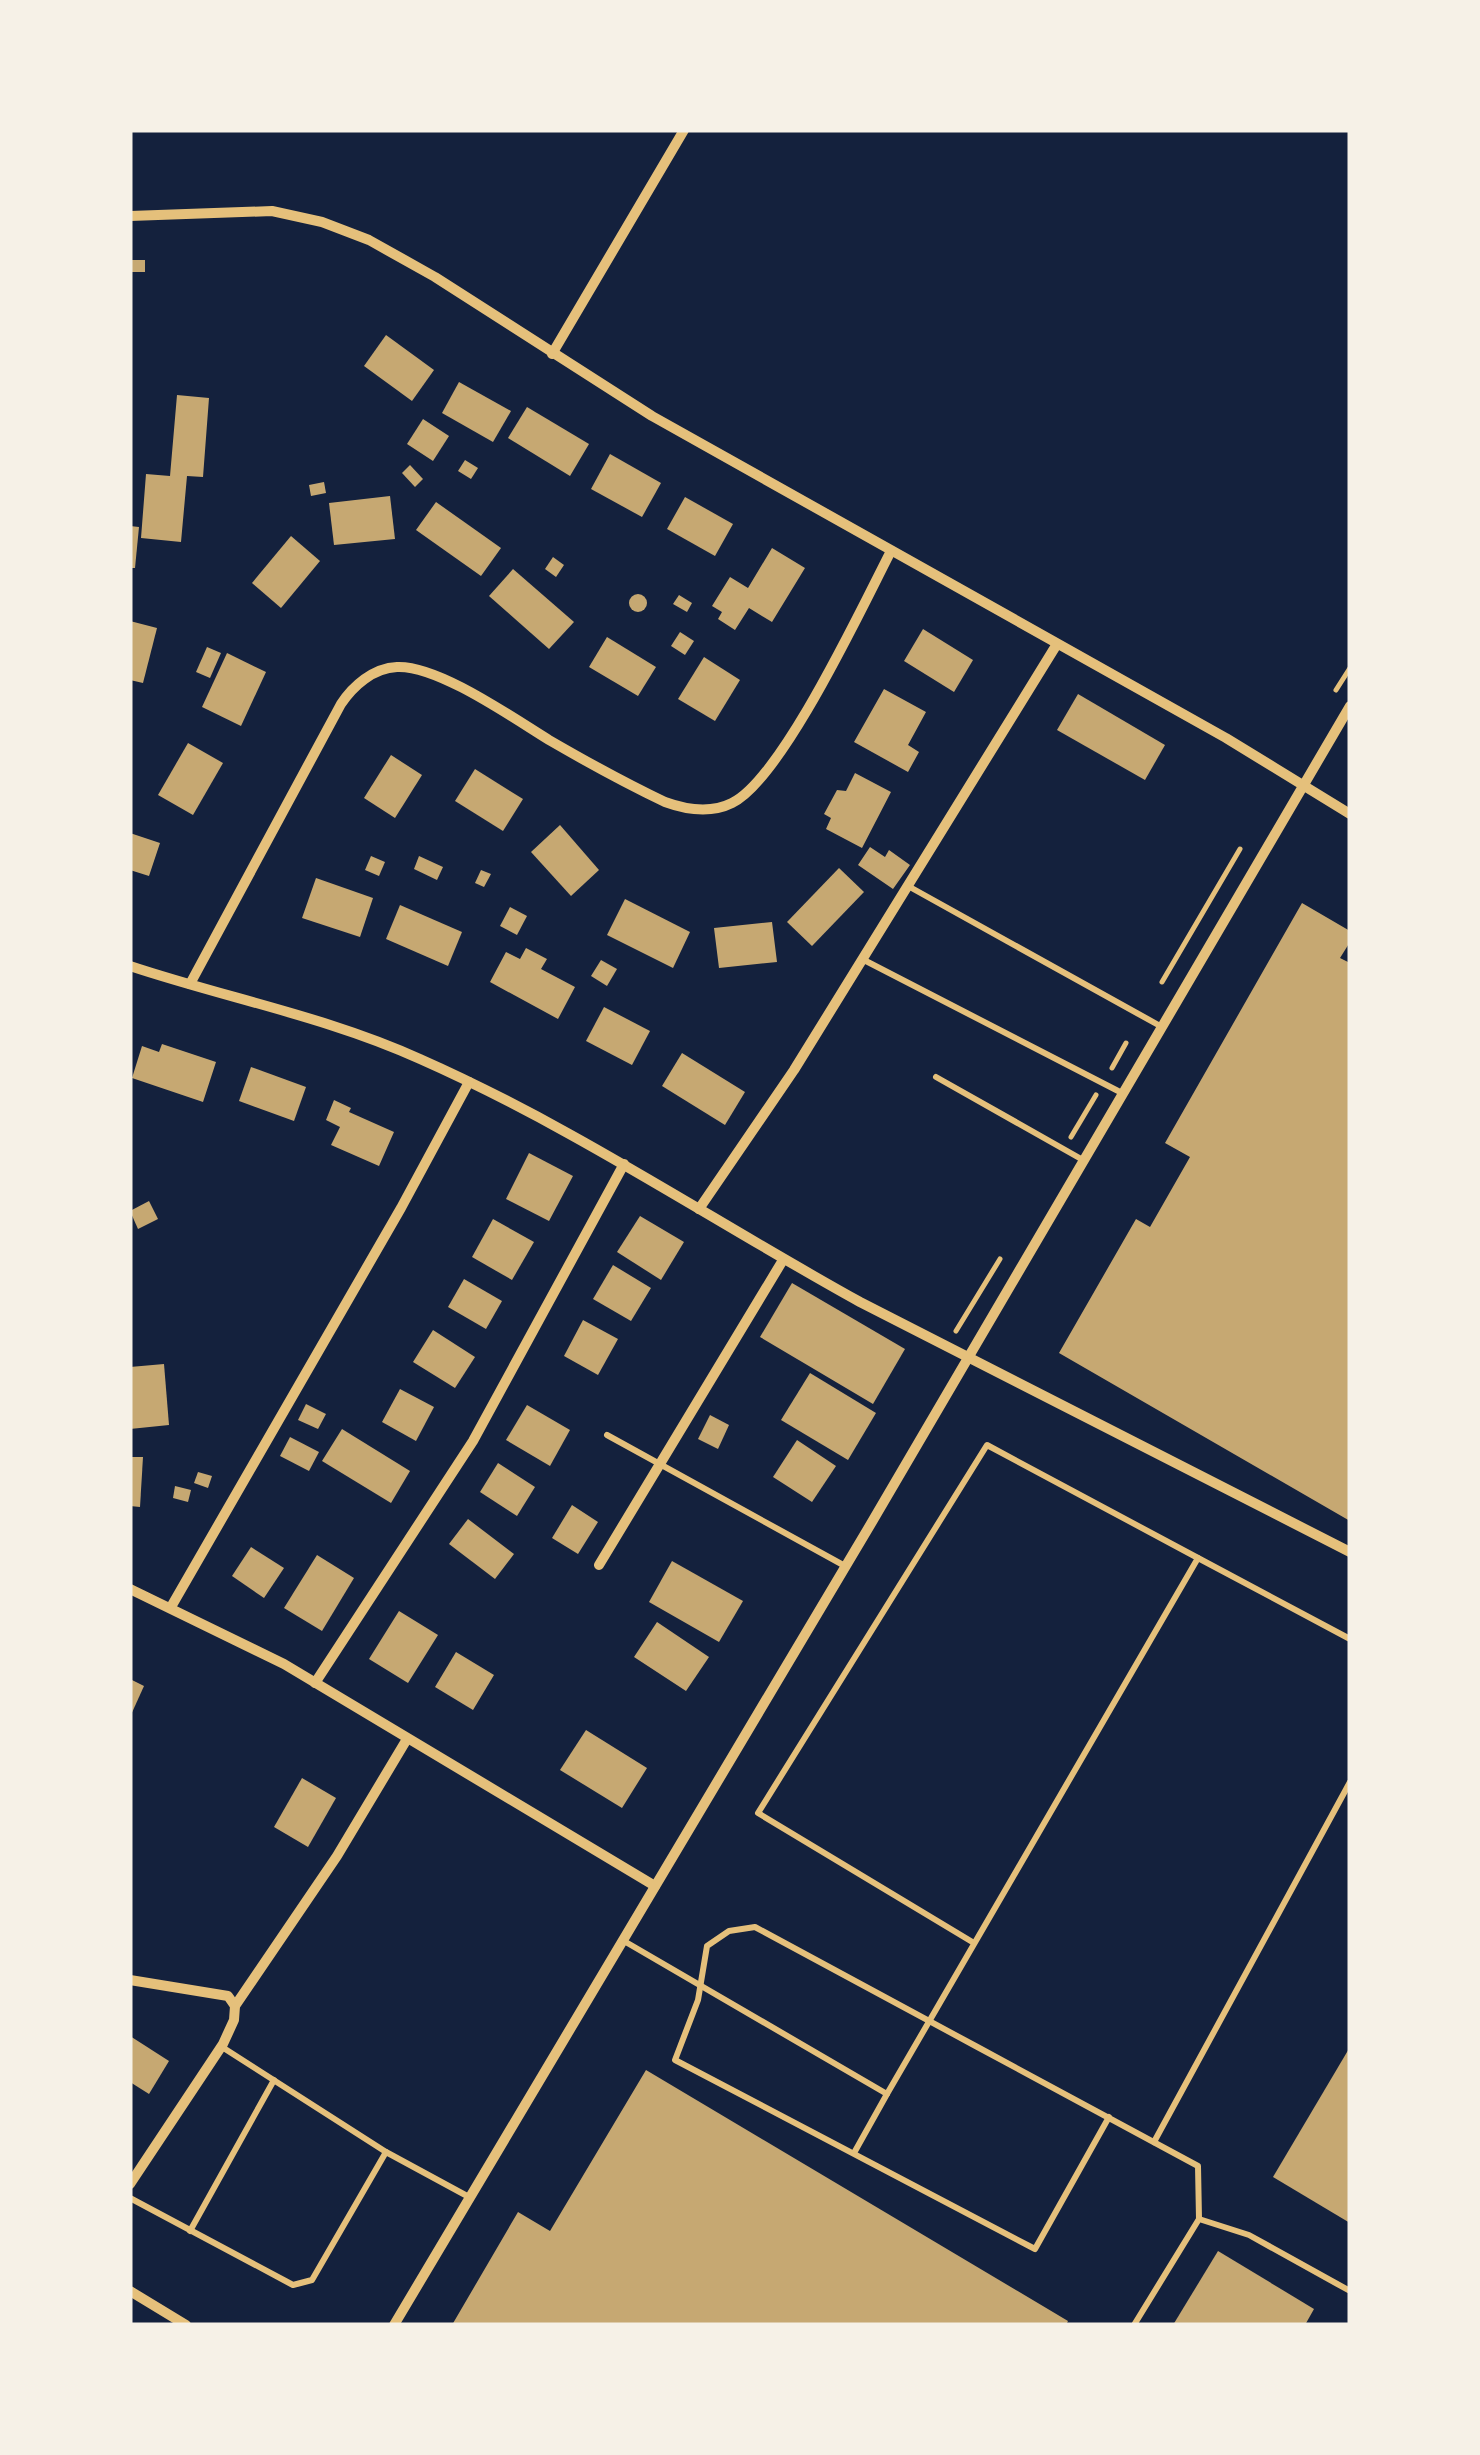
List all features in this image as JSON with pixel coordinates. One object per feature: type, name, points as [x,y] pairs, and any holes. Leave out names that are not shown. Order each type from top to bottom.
[{"type":"street","points":[[552,354],[684,130]]},
{"type":"street","points":[[130,216],[251,210],[322,222],[390,251],[698,443],[1226,738],[1350,814]]},
{"type":"street","points":[[190,984],[341,704],[358,684],[378,671],[401,666],[427,673],[485,701],[665,802],[692,810],[719,808],[752,789],[778,756],[828,673],[892,551]]},
{"type":"street","points":[[699,1209],[765,1114],[1057,644]]},
{"type":"street","points":[[394,2325],[1350,706]]},
{"type":"street","points":[[130,966],[324,1024],[416,1057],[469,1082],[624,1164],[783,1260],[946,1348],[1350,1552]]},
{"type":"street","points":[[171,1607],[401,1208],[469,1082]]},
{"type":"street","points":[[315,1683],[473,1441],[624,1164]]},
{"type":"street","points":[[599,1565],[783,1260]]},
{"type":"street","points":[[130,1588],[315,1683],[655,1886]]},
{"type":"street","points":[[130,2184],[232,2028],[235,2006],[338,1856],[407,1738]]},
{"type":"street","points":[[130,1980],[228,1996],[235,2006]]},
{"type":"street","points":[[130,2292],[186,2325]]},
{"type":"lane","points":[[907,886],[1162,1027]]},
{"type":"lane","points":[[862,958],[1124,1093]]},
{"type":"lane","points":[[936,1077],[1084,1161]]},
{"type":"lane","points":[[607,1435],[845,1566]]},
{"type":"lane","points":[[974,1943],[758,1812],[987,1445],[1350,1639]]},
{"type":"lane","points":[[854,2154],[1198,1558]]},
{"type":"lane","points":[[1154,2142],[1350,1782]]},
{"type":"lane","points":[[1109,2118],[1035,2249],[675,2060],[698,2000],[708,1946],[729,1930],[755,1927],[1198,2166],[1199,2219],[1134,2325]]},
{"type":"lane","points":[[624,1941],[887,2094]]},
{"type":"lane","points":[[221,2046],[386,2152],[469,2197]]},
{"type":"lane","points":[[190,2231],[274,2080]]},
{"type":"lane","points":[[130,2198],[292,2286],[312,2280],[386,2152]]},
{"type":"lane","points":[[1199,2219],[1249,2236],[1350,2291]]},
{"type":"path","points":[[1332,698],[1350,668]]},
{"type":"path","points":[[1162,982],[1249,834]]},
{"type":"path","points":[[1064,1150],[1143,1016]]},
{"type":"path","points":[[946,1348],[1003,1255]]},
{"type":"building","points":[[130,260],[145,260],[145,272],[130,272]]},
{"type":"building","points":[[386,335],[434,370],[412,401],[364,366]]},
{"type":"building","points":[[459,382],[511,411],[493,442],[442,413]]},
{"type":"building","points":[[177,395],[209,398],[203,477],[187,476],[181,542],[141,538],[146,474],[170,476]]},
{"type":"building","points":[[527,407],[589,444],[570,476],[508,438]]},
{"type":"building","points":[[423,419],[449,436],[433,461],[407,444]]},
{"type":"building","points":[[610,454],[661,483],[642,517],[591,489]]},
{"type":"building","points":[[465,460],[478,468],[471,479],[458,471]]},
{"type":"building","points":[[410,465],[423,479],[415,487],[402,473]]},
{"type":"building","points":[[324,482],[326,493],[311,496],[309,485]]},
{"type":"building","points":[[390,496],[395,539],[334,545],[329,503]]},
{"type":"building","points":[[685,497],[733,524],[715,556],[667,529]]},
{"type":"building","points":[[436,502],[501,548],[481,576],[416,530]]},
{"type":"building","points":[[130,526],[139,527],[135,568],[130,568]]},
{"type":"building","points":[[291,536],[320,561],[281,608],[252,583]]},
{"type":"building","points":[[772,548],[805,568],[772,622],[749,608],[735,630],[718,619],[722,612],[712,606],[730,577],[748,588]]},
{"type":"building","points":[[553,557],[564,565],[556,577],[545,569]]},
{"type":"building","points":[[513,569],[574,622],[549,649],[489,596]]},
{"type":"building","points":[[638,594],[645,596],[645,610],[638,612],[631,610],[629,603],[631,596]]},
{"type":"building","points":[[679,595],[692,603],[687,612],[673,604]]},
{"type":"building","points":[[130,621],[157,628],[143,683],[130,680]]},
{"type":"building","points":[[923,629],[973,660],[954,692],[904,661]]},
{"type":"building","points":[[680,632],[694,641],[685,655],[671,646]]},
{"type":"building","points":[[607,637],[656,667],[638,696],[589,667]]},
{"type":"building","points":[[207,647],[221,653],[210,678],[196,672]]},
{"type":"building","points":[[227,653],[266,672],[241,726],[202,707]]},
{"type":"building","points":[[704,657],[740,680],[715,721],[678,699]]},
{"type":"building","points":[[884,689],[926,712],[908,745],[919,752],[908,772],[854,742]]},
{"type":"building","points":[[1078,694],[1165,745],[1145,780],[1057,730]]},
{"type":"building","points":[[188,743],[223,763],[193,815],[158,795]]},
{"type":"building","points":[[391,755],[422,775],[395,818],[364,798]]},
{"type":"building","points":[[475,769],[523,799],[503,831],[455,801]]},
{"type":"building","points":[[855,773],[891,792],[862,848],[826,829],[831,818],[824,814],[837,790],[846,791]]},
{"type":"building","points":[[560,825],[599,870],[571,896],[531,852]]},
{"type":"building","points":[[130,833],[160,843],[149,876],[130,870]]},
{"type":"building","points":[[870,847],[885,857],[889,850],[910,865],[893,889],[858,865]]},
{"type":"building","points":[[371,856],[385,862],[379,876],[365,870]]},
{"type":"building","points":[[419,856],[443,867],[437,880],[414,869]]},
{"type":"building","points":[[839,868],[864,892],[812,946],[787,922]]},
{"type":"building","points":[[481,870],[491,874],[484,887],[475,883]]},
{"type":"building","points":[[316,878],[373,898],[360,937],[302,918]]},
{"type":"building","points":[[625,899],[690,932],[673,968],[607,935]]},
{"type":"building","points":[[1302,903],[1350,931],[1350,942],[1340,958],[1350,963],[1350,1521],[1059,1353],[1136,1219],[1150,1227],[1190,1157],[1165,1143]]},
{"type":"building","points":[[400,905],[462,932],[448,966],[386,939]]},
{"type":"building","points":[[510,907],[527,916],[517,935],[500,926]]},
{"type":"building","points":[[772,922],[777,962],[719,968],[714,928]]},
{"type":"building","points":[[526,948],[547,959],[541,969],[575,987],[558,1019],[490,982],[506,952],[520,959]]},
{"type":"building","points":[[601,960],[617,969],[607,986],[591,976]]},
{"type":"building","points":[[604,1007],[650,1031],[632,1065],[586,1041]]},
{"type":"building","points":[[162,1044],[216,1062],[203,1102],[132,1078],[142,1046],[159,1052]]},
{"type":"building","points":[[682,1053],[745,1092],[725,1125],[662,1086]]},
{"type":"building","points":[[251,1067],[306,1087],[294,1121],[239,1101]]},
{"type":"building","points":[[334,1100],[351,1108],[349,1112],[394,1132],[379,1166],[331,1145],[340,1127],[326,1120]]},
{"type":"building","points":[[529,1153],[573,1176],[549,1221],[506,1199]]},
{"type":"building","points":[[149,1201],[158,1219],[138,1229],[130,1211]]},
{"type":"building","points":[[640,1216],[684,1242],[661,1280],[617,1252]]},
{"type":"building","points":[[493,1219],[534,1242],[512,1280],[472,1257]]},
{"type":"building","points":[[613,1265],[651,1288],[631,1321],[593,1299]]},
{"type":"building","points":[[464,1279],[502,1301],[486,1329],[448,1307]]},
{"type":"building","points":[[792,1283],[905,1349],[873,1404],[760,1337]]},
{"type":"building","points":[[583,1320],[618,1339],[598,1375],[564,1356]]},
{"type":"building","points":[[433,1330],[475,1357],[455,1388],[413,1362]]},
{"type":"building","points":[[164,1364],[169,1425],[130,1429],[130,1367]]},
{"type":"building","points":[[810,1373],[876,1413],[848,1460],[781,1420]]},
{"type":"building","points":[[400,1389],[434,1407],[416,1441],[382,1422]]},
{"type":"building","points":[[306,1404],[326,1414],[318,1429],[298,1420]]},
{"type":"building","points":[[527,1405],[570,1430],[550,1466],[506,1440]]},
{"type":"building","points":[[710,1415],[729,1425],[718,1449],[698,1439]]},
{"type":"building","points":[[342,1429],[410,1471],[391,1503],[322,1461]]},
{"type":"building","points":[[290,1437],[319,1452],[309,1471],[280,1456]]},
{"type":"building","points":[[797,1440],[836,1466],[812,1502],[773,1477]]},
{"type":"building","points":[[130,1457],[143,1457],[140,1507],[130,1506]]},
{"type":"building","points":[[498,1463],[535,1487],[517,1516],[480,1492]]},
{"type":"building","points":[[198,1472],[212,1476],[208,1488],[194,1483]]},
{"type":"building","points":[[175,1486],[191,1490],[188,1502],[173,1498]]},
{"type":"building","points":[[572,1505],[598,1522],[578,1554],[552,1538]]},
{"type":"building","points":[[468,1519],[514,1554],[495,1579],[449,1544]]},
{"type":"building","points":[[251,1547],[284,1568],[264,1598],[232,1576]]},
{"type":"building","points":[[317,1555],[354,1578],[322,1631],[284,1608]]},
{"type":"building","points":[[672,1561],[743,1601],[719,1642],[649,1602]]},
{"type":"building","points":[[399,1611],[438,1635],[408,1683],[369,1659]]},
{"type":"building","points":[[657,1622],[709,1657],[686,1691],[634,1657]]},
{"type":"building","points":[[456,1652],[494,1675],[473,1710],[435,1687]]},
{"type":"building","points":[[130,1679],[144,1686],[130,1717]]},
{"type":"building","points":[[586,1730],[647,1768],[622,1808],[560,1770]]},
{"type":"building","points":[[302,1778],[336,1798],[308,1847],[274,1827]]},
{"type":"building","points":[[130,2036],[169,2061],[149,2094],[130,2082]]},
{"type":"building","points":[[1350,2047],[1350,2223],[1273,2177]]},
{"type":"building","points":[[646,2070],[1068,2321],[1066,2325],[452,2325],[518,2212],[550,2231]]},
{"type":"building","points":[[1218,2251],[1314,2309],[1305,2325],[1173,2325]]}]
